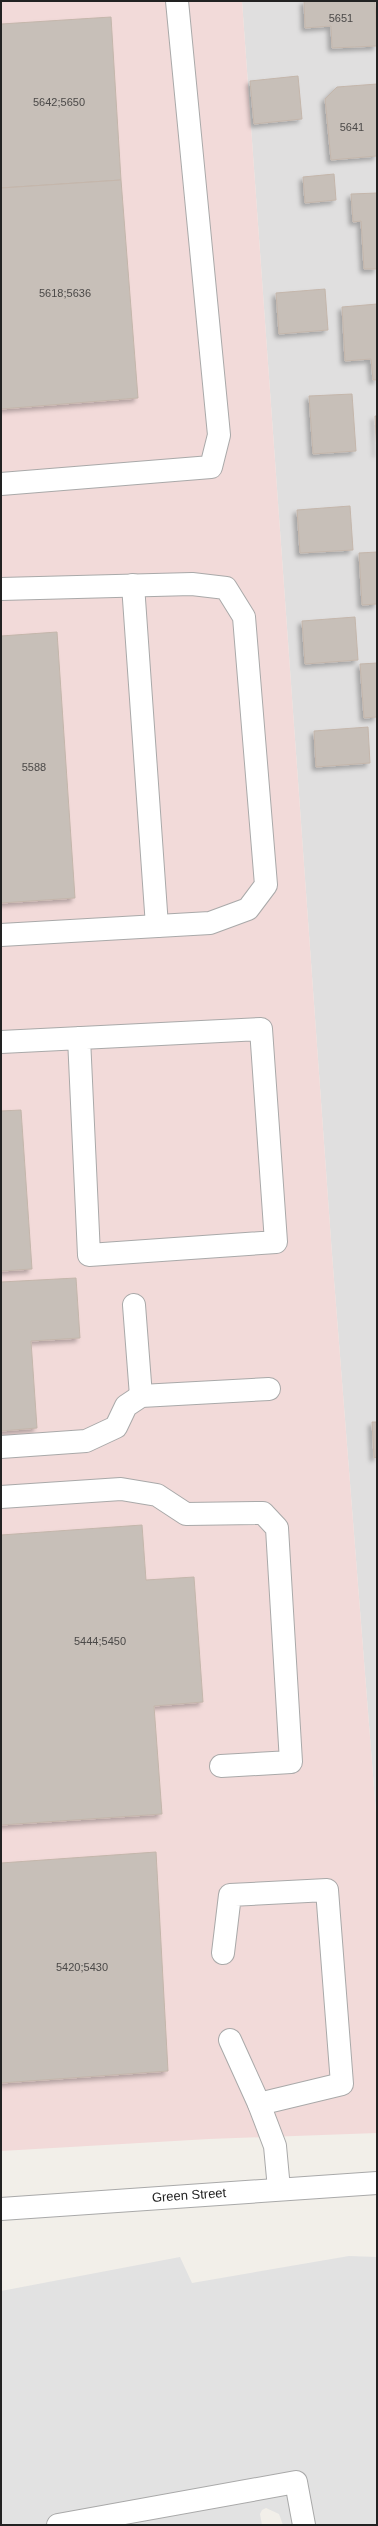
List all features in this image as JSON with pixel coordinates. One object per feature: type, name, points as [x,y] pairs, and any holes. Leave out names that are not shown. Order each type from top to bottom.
[{"type":"street","points":[[1,484],[211,467],[219,435],[177,1]]},
{"type":"street","points":[[1,589],[192,584],[226,588],[244,617],[266,885],[248,909],[210,923],[1,935]]},
{"type":"street","points":[[133,585],[157,926]]},
{"type":"street","points":[[1,1042],[79,1038],[261,1029],[276,1242],[89,1255],[79,1038]]},
{"type":"street","points":[[134,1305],[141,1396]]},
{"type":"street","points":[[1,1447],[86,1441],[116,1427],[126,1406],[141,1396],[269,1389]]},
{"type":"street","points":[[1,1497],[121,1489],[156,1495],[186,1514],[263,1513],[277,1528],[291,1762],[222,1766]]},
{"type":"street","points":[[224,1953],[230,1895],[327,1890],[342,2084],[259,2104]]},
{"type":"street","points":[[230,2040],[259,2104],[275,2146],[279,2190]]},
{"type":"street","name":"Green Street","points":[[1,2209],[377,2183]]},
{"type":"street","points":[[58,2525],[296,2482],[304,2525]]},
{"type":"shaded area","points":[[1,1],[242,1],[332,1254],[377,1826],[377,2133],[209,2139],[1,2151]]},
{"type":"shaded area","points":[[242,1],[377,1],[377,1826],[332,1254]]},
{"type":"shaded area","points":[[349,2256],[377,2257],[377,2525],[283,2525],[279,2514],[266,2508],[262,2510],[260,2514],[262,2525],[1,2525],[1,2291],[180,2257],[192,2283]]},
{"type":"building","points":[[304,1],[375,1],[377,46],[332,48],[331,26],[305,28]]},
{"type":"building","points":[[111,17],[121,180],[1,188],[1,24]]},
{"type":"building","points":[[298,76],[302,119],[254,124],[250,81]]},
{"type":"building","points":[[377,84],[377,156],[331,160],[325,99],[337,87]]},
{"type":"building","points":[[334,174],[336,200],[305,203],[303,177]]},
{"type":"building","points":[[121,180],[138,398],[1,409],[1,188]]},
{"type":"building","points":[[377,193],[377,269],[364,269],[361,221],[353,222],[351,194]]},
{"type":"building","points":[[325,289],[328,330],[279,334],[276,293]]},
{"type":"building","points":[[377,304],[377,380],[373,380],[371,359],[345,361],[342,307]]},
{"type":"building","points":[[352,394],[356,451],[313,454],[309,396]]},
{"type":"building","points":[[375,416],[377,416],[377,454]]},
{"type":"building","points":[[350,506],[353,550],[300,553],[297,510]]},
{"type":"building","points":[[377,552],[377,604],[362,605],[359,553]]},
{"type":"building","points":[[355,617],[358,660],[305,664],[302,621]]},
{"type":"building","points":[[57,632],[75,898],[1,903],[1,636]]},
{"type":"building","points":[[377,663],[377,717],[364,718],[360,664]]},
{"type":"building","points":[[368,727],[370,763],[316,767],[314,731]]},
{"type":"building","points":[[21,1110],[32,1269],[1,1271],[1,1111]]},
{"type":"building","points":[[76,1278],[80,1338],[31,1341],[37,1428],[1,1431],[1,1282]]},
{"type":"building","points":[[372,1422],[377,1422],[377,1457],[374,1458]]},
{"type":"building","points":[[142,1525],[146,1580],[194,1577],[203,1702],[154,1706],[162,1814],[1,1825],[1,1535]]},
{"type":"building","points":[[156,1852],[168,2071],[1,2083],[1,1863]]}]
